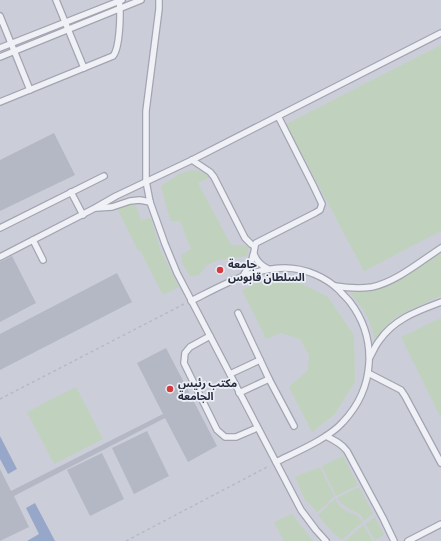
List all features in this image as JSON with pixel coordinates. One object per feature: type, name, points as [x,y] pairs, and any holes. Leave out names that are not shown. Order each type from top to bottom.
[{"type":"lane","points":[[56,0],[84,68]]},
{"type":"lane","points":[[0,48],[120,0],[120,22],[116,53],[113,56],[0,102]]},
{"type":"lane","points":[[0,57],[141,0]]},
{"type":"lane","points":[[159,0],[146,111],[146,181],[150,202],[177,273],[191,301],[301,510],[326,541]]},
{"type":"lane","points":[[0,16],[30,90]]},
{"type":"lane","points":[[0,257],[83,215],[109,199],[192,160],[441,33]]},
{"type":"lane","points":[[243,276],[251,262],[256,243],[315,213],[320,210],[322,204],[278,116]]},
{"type":"lane","points":[[192,160],[212,175],[245,238],[254,246]]},
{"type":"lane","points":[[0,228],[104,176]]},
{"type":"lane","points":[[71,192],[83,215]]},
{"type":"lane","points":[[96,208],[112,207],[130,201],[140,200],[150,202]]},
{"type":"lane","points":[[33,240],[43,260]]},
{"type":"lane","points":[[334,286],[354,289],[372,286],[391,280],[441,248]]},
{"type":"lane","points":[[254,254],[262,266],[268,269]]},
{"type":"lane","points":[[191,301],[243,276],[268,269],[286,268],[303,270],[320,277],[334,286],[350,301],[360,317],[367,337],[370,358],[368,373],[362,394],[354,409],[343,423],[326,436],[276,462]]},
{"type":"lane","points":[[370,358],[378,341],[390,327],[405,317],[441,302]]},
{"type":"lane","points":[[238,313],[294,426]]},
{"type":"lane","points":[[210,336],[190,347],[185,353],[184,363],[217,430],[225,437],[236,438],[258,428]]},
{"type":"lane","points":[[230,374],[260,360]]},
{"type":"lane","points":[[368,373],[401,390],[441,463]]},
{"type":"lane","points":[[239,393],[269,378]]},
{"type":"lane","points":[[326,436],[338,442],[347,451],[394,541]]},
{"type":"lane","points":[[408,541],[441,524]]},
{"type":"path","points":[[0,399],[191,301]]},
{"type":"path","points":[[126,541],[276,462]]},
{"type":"shaded area","name":"جامعة السلطان قابوس","points":[[0,0],[441,0],[441,541],[0,541]]},
{"type":"green space","points":[[441,45],[441,231],[364,271],[286,124]]},
{"type":"green space","points":[[192,170],[200,171],[210,177],[198,183],[231,245],[242,245],[249,247],[247,256],[218,260],[207,265],[199,275],[191,277],[183,265],[181,255],[191,249],[180,221],[171,221],[161,186],[179,174]]},
{"type":"green space","points":[[135,203],[141,220],[151,218],[160,249],[179,287],[163,295],[140,250],[138,251],[116,206]]},
{"type":"green space","points":[[441,253],[441,296],[409,310],[392,320],[375,340],[370,323],[363,309],[350,293],[377,290],[396,282]]},
{"type":"green space","points":[[291,279],[327,296],[354,335],[355,382],[334,415],[312,432],[289,387],[308,370],[309,355],[300,339],[281,333],[266,339],[242,290],[262,280]]},
{"type":"green space","points":[[441,318],[441,418],[401,337]]},
{"type":"green space","points":[[76,387],[103,439],[54,464],[27,412]]},
{"type":"green space","points":[[343,456],[358,485],[336,496],[322,466]]},
{"type":"green space","points":[[320,467],[334,496],[317,512],[305,500],[295,477]]},
{"type":"green space","points":[[359,487],[373,513],[364,521],[360,514],[349,509],[337,498]]},
{"type":"green space","points":[[335,499],[340,507],[358,516],[362,522],[342,540],[333,533],[318,515]]},
{"type":"green space","points":[[292,514],[313,541],[284,541],[274,522]]},
{"type":"green space","points":[[375,517],[384,535],[375,540],[365,524]]},
{"type":"green space","points":[[363,525],[373,541],[345,541]]},
{"type":"water","points":[[0,436],[17,469],[8,474],[0,459]]},
{"type":"water","points":[[35,503],[55,541],[27,541],[39,534],[26,508]]},
{"type":"building","points":[[54,133],[75,175],[0,211],[0,160]]},
{"type":"building","points":[[12,256],[36,303],[0,322],[0,262]]},
{"type":"building","points":[[117,273],[132,302],[0,370],[0,334]]},
{"type":"building","points":[[166,348],[217,446],[188,462],[165,418],[14,496],[29,527],[0,541],[0,469],[11,491],[163,414],[137,363]]},
{"type":"building","points":[[147,431],[169,476],[134,494],[112,448]]},
{"type":"building","points":[[102,453],[124,499],[90,516],[67,470]]},
{"type":"place","name":"جامعة السلطان قابوس","points":[[220,270]]},
{"type":"place","name":"مكتب رئيس الجامعة","points":[[170,389]]}]
